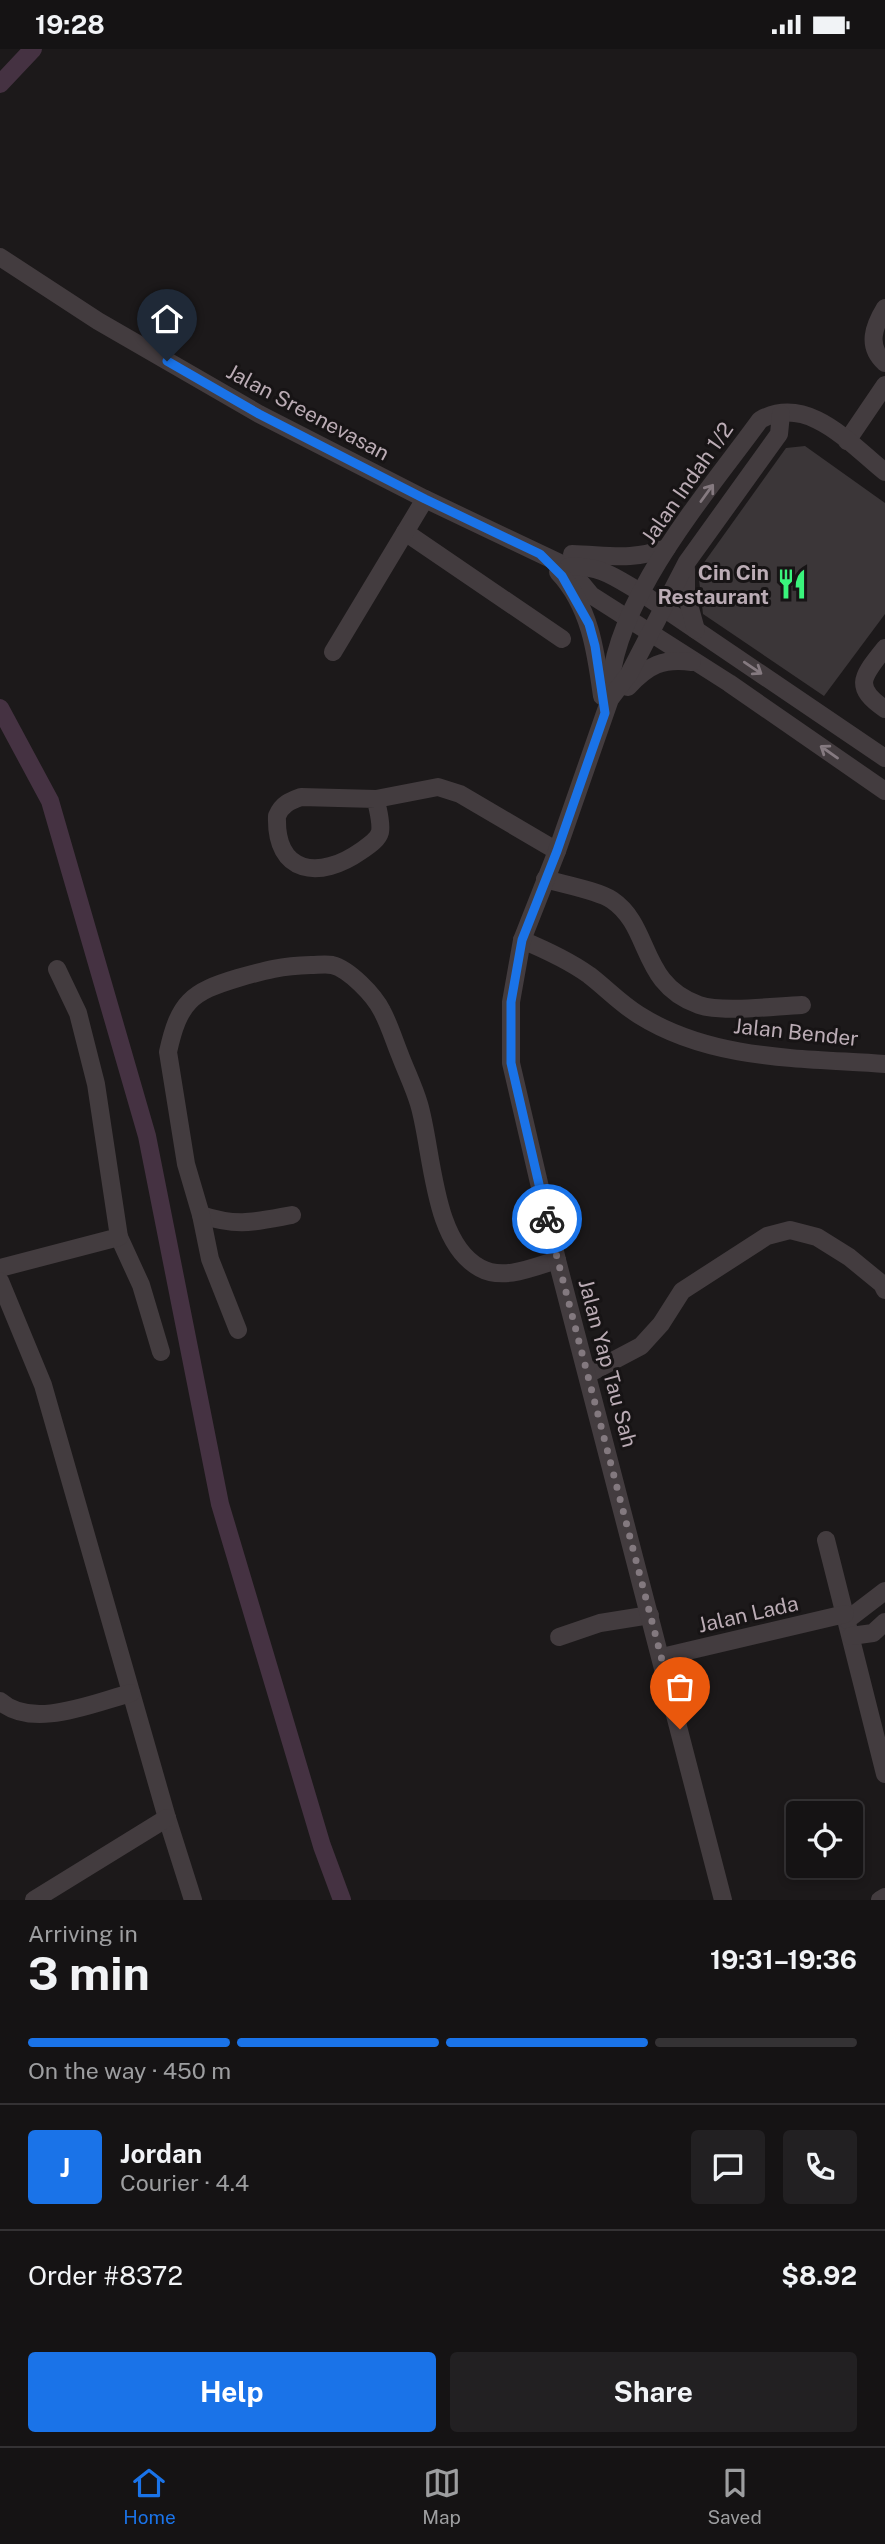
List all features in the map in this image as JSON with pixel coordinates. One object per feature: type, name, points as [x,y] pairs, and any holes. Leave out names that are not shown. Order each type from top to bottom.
[{"type":"street","name":"Jalan Sreenevasan","points":[[0,257],[98,321],[259,414],[425,499],[568,567]]},
{"type":"street","points":[[885,308],[875,325],[872,339],[875,351],[885,363]]},
{"type":"street","points":[[847,441],[885,385]]},
{"type":"street","points":[[663,607],[687,562],[779,434],[781,414],[812,416],[883,466]]},
{"type":"street","name":"Jalan Indah 1/2","points":[[607,706],[612,668],[640,592],[667,548],[760,420],[781,414]]},
{"type":"street","points":[[333,652],[425,499]]},
{"type":"street","points":[[405,532],[562,639]]},
{"type":"street","points":[[540,554],[631,558],[667,548]]},
{"type":"street","points":[[540,554],[562,576],[589,624],[607,706]]},
{"type":"street","points":[[687,562],[684,580],[696,630]]},
{"type":"street","points":[[568,567],[587,566],[601,570],[640,592],[885,758]]},
{"type":"street","points":[[568,567],[591,595],[699,664],[885,791]]},
{"type":"street","name":"Jalan Yap Tau Sah","points":[[663,607],[629,674],[607,706],[557,851],[522,940],[511,1002],[511,1063],[557,1260],[723,1900]]},
{"type":"street","points":[[885,648],[865,674],[864,687],[869,698],[885,709]]},
{"type":"street","points":[[607,706],[649,668],[673,659],[699,664]]},
{"type":"street","points":[[376,799],[380,832],[373,842],[349,859],[319,870],[304,867],[291,861],[280,845],[277,816],[286,803],[302,797],[376,799],[438,787],[460,795],[557,851]]},
{"type":"street","points":[[545,879],[611,898],[634,926],[662,980],[685,998],[713,1008],[802,1005]]},
{"type":"street","name":"Jalan Bender","points":[[522,940],[556,954],[587,974],[640,1016],[682,1035],[738,1053],[885,1064]]},
{"type":"street","points":[[238,1330],[210,1259],[186,1164],[168,1052],[181,1012],[190,1000],[206,987],[280,966],[332,965],[352,975],[381,1009],[419,1104],[441,1209],[454,1244],[466,1258],[489,1272],[521,1271],[557,1260]]},
{"type":"street","points":[[57,969],[78,1013],[96,1084],[119,1237],[141,1285],[161,1352]]},
{"type":"street","points":[[201,1215],[225,1223],[238,1224],[292,1215]]},
{"type":"street","points":[[588,1374],[641,1346],[661,1324],[682,1291],[767,1236],[790,1230],[817,1237],[849,1257],[882,1284],[885,1290]]},
{"type":"street","points":[[0,1268],[119,1237]]},
{"type":"street","points":[[0,1281],[43,1385],[193,1900]]},
{"type":"street","points":[[826,1540],[885,1775]]},
{"type":"street","points":[[848,1624],[885,1591]]},
{"type":"street","points":[[559,1637],[600,1623],[650,1615]]},
{"type":"street","name":"Jalan Lada","points":[[662,1657],[848,1624],[869,1634],[882,1630]]},
{"type":"street","points":[[0,1701],[16,1712],[33,1715],[54,1713],[131,1693]]},
{"type":"street","points":[[34,1900],[167,1818]]},
{"type":"street","points":[[880,1900],[885,1896]]},
{"type":"building","name":"Cin Cin Restaurant","points":[[805,446],[885,503],[885,614],[824,696],[703,614],[698,571],[786,448]]},
{"type":"waterway","points":[[0,84],[33,49]]},
{"type":"waterway","points":[[0,708],[50,801],[147,1136],[220,1504],[322,1846],[342,1900]]},
{"type":"way so far","points":[[547,1219],[680,1729]]},
{"type":"place","name":"Cin Cin Restaurant","points":[[792,584]]},
{"type":"route","points":[[167,361],[259,414],[540,554],[562,576],[589,624],[605,713],[557,851],[522,940],[511,1002],[511,1063],[547,1219]]}]
